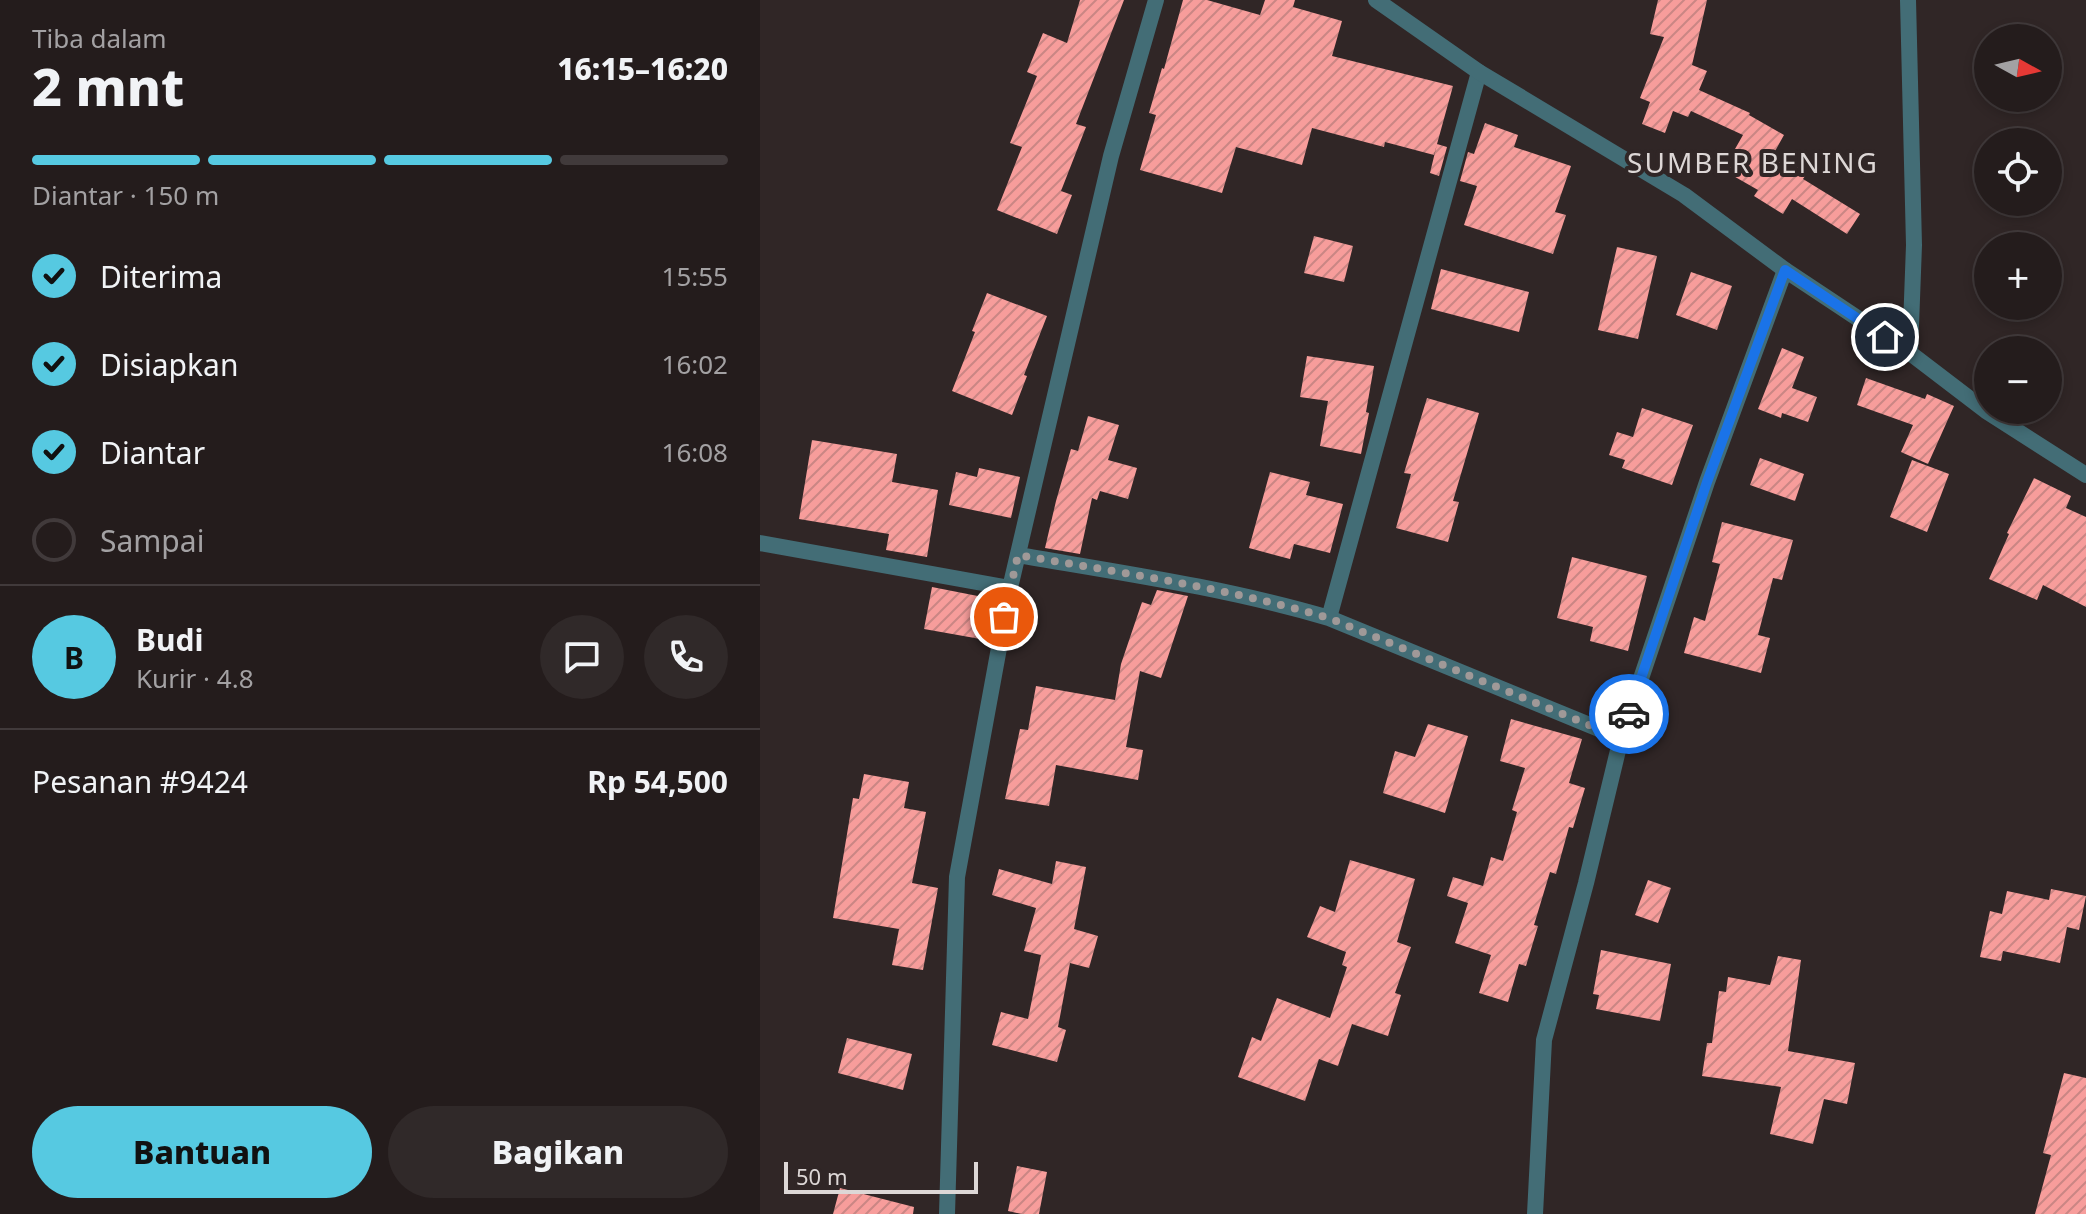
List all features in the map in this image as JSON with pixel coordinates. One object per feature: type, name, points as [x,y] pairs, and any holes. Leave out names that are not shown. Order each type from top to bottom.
[{"type":"street","points":[[947,1214],[957,877],[1010,588],[1111,156],[1156,0]]},
{"type":"street","points":[[1376,0],[1479,72],[1684,195],[1785,270],[1910,353],[1986,411],[2086,475]]},
{"type":"street","points":[[1908,0],[1914,245],[1910,353]]},
{"type":"street","points":[[1329,618],[1479,72]]},
{"type":"street","points":[[1535,1214],[1544,1040],[1621,738],[1707,482],[1785,270]]},
{"type":"street","points":[[760,543],[1010,588]]},
{"type":"street","points":[[1018,555],[1187,584],[1282,604],[1329,618],[1621,738]]},
{"type":"building","points":[[1080,0],[1124,0],[1076,124],[1086,127],[1061,191],[1072,195],[1057,234],[997,210],[1022,147],[1010,143],[1037,76],[1027,72],[1043,33],[1067,43]]},
{"type":"building","points":[[1183,0],[1207,0],[1260,15],[1265,0],[1295,0],[1293,7],[1342,21],[1332,56],[1453,86],[1434,155],[1385,142],[1384,147],[1312,128],[1302,165],[1236,147],[1222,193],[1140,170],[1156,115],[1149,113]]},
{"type":"building","points":[[1658,0],[1707,0],[1692,65],[1707,71],[1699,90],[1750,113],[1784,135],[1774,153],[1807,173],[1803,179],[1860,214],[1847,234],[1792,199],[1783,214],[1754,196],[1758,190],[1723,170],[1743,135],[1691,111],[1688,117],[1673,111],[1665,133],[1642,124],[1650,102],[1640,98],[1664,37],[1650,34]]},
{"type":"building","points":[[1485,123],[1518,135],[1514,147],[1571,166],[1555,212],[1566,215],[1553,254],[1464,225],[1477,186],[1460,181],[1468,152],[1474,154]]},
{"type":"building","points":[[1437,144],[1447,147],[1439,176],[1430,173]]},
{"type":"building","points":[[1314,236],[1353,246],[1344,282],[1304,273]]},
{"type":"building","points":[[1617,247],[1657,256],[1638,339],[1598,330]]},
{"type":"building","points":[[1441,269],[1529,292],[1519,332],[1431,309]]},
{"type":"building","points":[[1691,272],[1732,286],[1717,330],[1676,315]]},
{"type":"building","points":[[987,293],[1047,316],[1012,415],[952,391]]},
{"type":"building","points":[[1782,348],[1804,357],[1792,388],[1817,397],[1808,422],[1782,413],[1781,418],[1758,409]]},
{"type":"building","points":[[1307,356],[1374,366],[1361,454],[1320,446],[1328,401],[1300,397]]},
{"type":"building","points":[[1866,378],[1925,399],[1927,394],[1954,406],[1928,464],[1901,452],[1913,425],[1857,405]]},
{"type":"building","points":[[1427,398],[1479,413],[1453,501],[1459,502],[1448,542],[1396,528],[1411,474],[1404,473]]},
{"type":"building","points":[[1642,408],[1693,425],[1672,485],[1622,468],[1625,460],[1609,455],[1617,432],[1633,437]]},
{"type":"building","points":[[1088,416],[1119,425],[1108,460],[1137,468],[1128,499],[1100,491],[1097,500],[1092,498],[1080,554],[1045,548],[1071,449],[1078,451]]},
{"type":"building","points":[[812,440],[897,454],[892,482],[938,490],[927,557],[886,550],[889,534],[799,519]]},
{"type":"building","points":[[1760,458],[1804,474],[1795,501],[1750,485]]},
{"type":"building","points":[[1912,460],[1949,474],[1927,532],[1890,517]]},
{"type":"building","points":[[979,468],[1020,477],[1011,518],[949,505],[956,472],[977,477]]},
{"type":"building","points":[[1270,472],[1310,482],[1306,495],[1343,504],[1330,553],[1294,544],[1290,559],[1249,548]]},
{"type":"building","points":[[2034,478],[2071,496],[2066,508],[2086,517],[2086,607],[2043,585],[2037,600],[1989,579]]},
{"type":"building","points":[[1722,522],[1793,540],[1782,580],[1773,578],[1758,635],[1770,638],[1761,673],[1684,653],[1694,617],[1705,621],[1720,564],[1712,562]]},
{"type":"building","points":[[1572,557],[1647,576],[1628,651],[1590,641],[1593,627],[1557,618]]},
{"type":"building","points":[[932,587],[993,599],[986,640],[924,629]]},
{"type":"building","points":[[1157,590],[1188,596],[1161,678],[1140,671],[1126,747],[1143,750],[1138,780],[1056,765],[1049,806],[1005,799],[1020,729],[1028,730],[1036,686],[1115,700],[1121,664],[1142,602],[1151,605]]},
{"type":"building","points":[[1511,719],[1582,739],[1569,783],[1585,788],[1573,828],[1569,827],[1556,874],[1550,872],[1526,966],[1519,964],[1508,1002],[1479,993],[1491,955],[1455,943],[1468,903],[1447,896],[1453,877],[1483,886],[1491,857],[1503,861],[1517,812],[1512,810],[1525,768],[1500,761]]},
{"type":"building","points":[[1428,724],[1468,736],[1445,813],[1383,793],[1395,751],[1415,757]]},
{"type":"building","points":[[864,774],[909,782],[904,808],[926,812],[912,883],[938,888],[923,970],[892,965],[899,929],[833,918],[853,798],[859,799]]},
{"type":"building","points":[[1350,860],[1415,879],[1397,942],[1411,947],[1395,993],[1401,995],[1388,1036],[1352,1024],[1338,1066],[1319,1059],[1305,1101],[1238,1077],[1252,1037],[1261,1041],[1277,998],[1330,1018],[1347,967],[1342,965],[1346,952],[1307,937],[1320,906],[1335,912]]},
{"type":"building","points":[[1056,861],[1086,867],[1074,929],[1098,936],[1089,968],[1070,963],[1058,1027],[1066,1030],[1057,1062],[992,1045],[1001,1012],[1028,1019],[1041,955],[1024,951],[1036,908],[992,895],[999,869],[1052,884]]},
{"type":"building","points":[[1648,880],[1671,888],[1658,923],[1635,915]]},
{"type":"building","points":[[2051,889],[2086,896],[2079,930],[2067,927],[2060,963],[2003,951],[2001,961],[1980,957],[1990,911],[2002,914],[2007,891],[2049,900]]},
{"type":"building","points":[[1601,950],[1671,964],[1660,1021],[1596,1009],[1599,995],[1593,994]]},
{"type":"building","points":[[1778,956],[1801,960],[1788,1051],[1855,1063],[1847,1104],[1824,1099],[1813,1144],[1770,1134],[1781,1087],[1702,1076],[1707,1043],[1712,1043],[1719,991],[1726,992],[1728,977],[1770,985]]},
{"type":"building","points":[[847,1038],[912,1054],[903,1090],[838,1073]]},
{"type":"building","points":[[2064,1073],[2086,1078],[2086,1214],[2035,1214],[2051,1155],[2043,1153]]},
{"type":"building","points":[[1017,1166],[1047,1172],[1039,1214],[1008,1211]]},
{"type":"building","points":[[840,1188],[914,1207],[913,1214],[833,1214]]},
{"type":"way so far","points":[[1004,617],[1018,555],[1187,584],[1282,604],[1329,618],[1621,738],[1629,714]]},
{"type":"district","name":"SUMBER BENING","points":[[1753,163]]},
{"type":"route","points":[[1629,714],[1707,482],[1785,270],[1885,337]]}]
